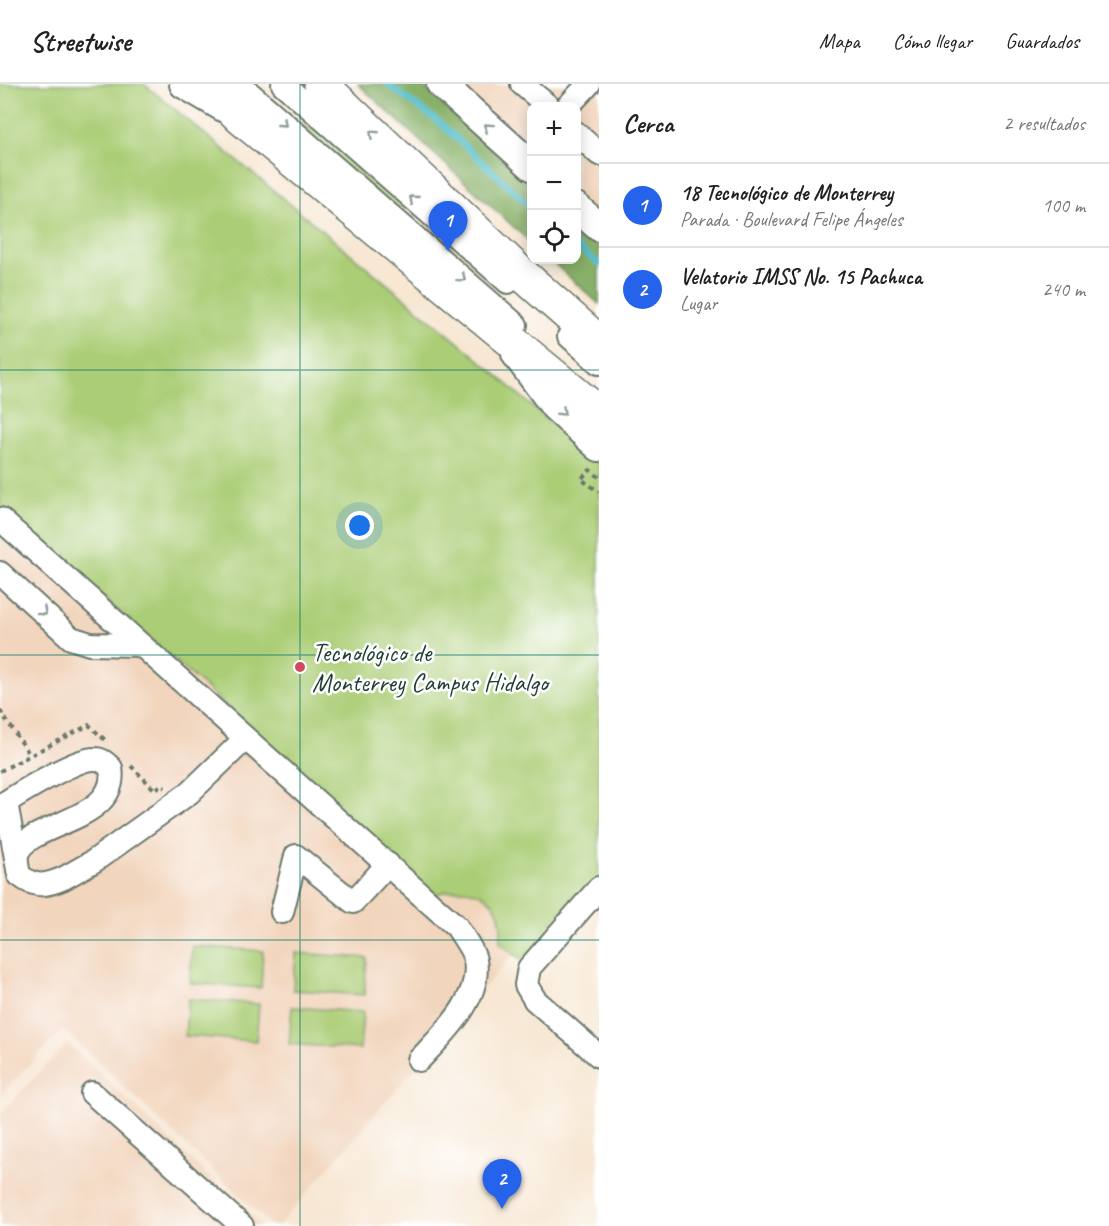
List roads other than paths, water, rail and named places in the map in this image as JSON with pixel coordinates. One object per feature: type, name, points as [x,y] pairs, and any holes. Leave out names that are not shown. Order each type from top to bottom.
[{"type":"highway","points":[[206,84],[241,118],[599,413]]},
{"type":"highway","points":[[321,84],[514,267],[594,337]]},
{"type":"main road","points":[[184,84],[241,118]]},
{"type":"main road","points":[[441,84],[527,162]]},
{"type":"main road","points":[[579,210],[599,227]]},
{"type":"main road","points":[[500,333],[555,407],[599,447]]},
{"type":"street","points":[[239,84],[599,396]]},
{"type":"street","points":[[283,84],[599,363]]},
{"type":"street","points":[[572,102],[589,84]]},
{"type":"street","points":[[581,138],[599,154]]},
{"type":"street","points":[[0,519],[457,927],[475,959],[472,989],[461,1015],[419,1060]]},
{"type":"street","points":[[0,573],[71,638],[90,644],[140,645]]},
{"type":"street","points":[[17,864],[18,852],[25,842],[66,822],[103,799],[110,789],[113,778],[111,768],[95,759],[83,761],[6,802],[17,864],[19,875],[36,885],[50,884],[103,855],[189,793],[245,739]]},
{"type":"street","points":[[282,912],[296,856],[352,902],[388,864]]},
{"type":"street","points":[[599,888],[529,968],[526,984],[535,1000],[599,1056]]},
{"type":"street","points":[[92,1093],[243,1226]]},
{"type":"waterway","points":[[387,84],[440,123],[527,203]]},
{"type":"waterway","points":[[581,250],[599,264]]},
{"type":"place","name":"18 Tecnológico de Monterrey","points":[[448,251]]},
{"type":"place","name":"Tecnológico de Monterrey Campus Hidalgo","points":[[300,667]]},
{"type":"place","name":"Velatorio IMSS No. 15 Pachuca","points":[[502,1209]]}]
